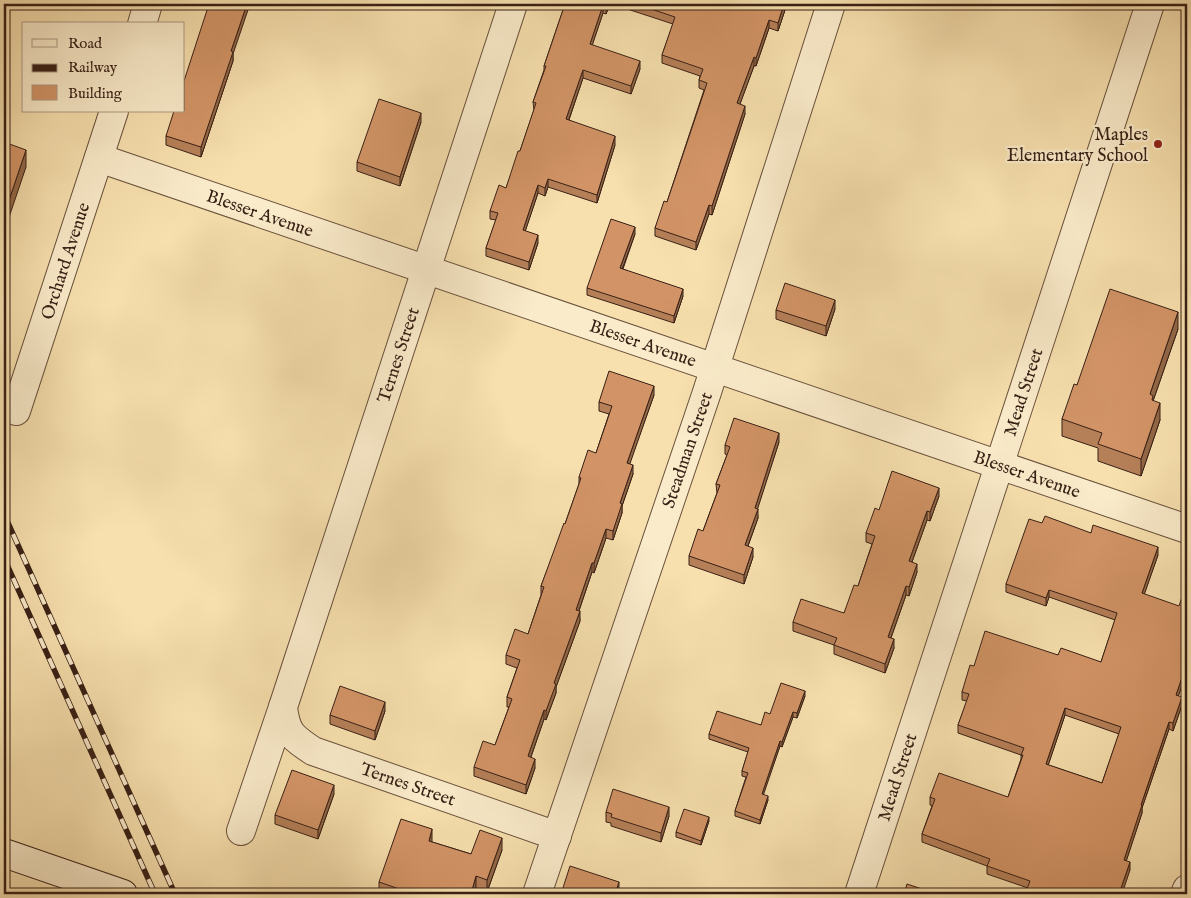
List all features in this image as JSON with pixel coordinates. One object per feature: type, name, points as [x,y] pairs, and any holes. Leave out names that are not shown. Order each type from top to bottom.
[{"type":"street","points":[[143,22],[148,4]]},
{"type":"street","name":"Ternes Street","points":[[242,831],[513,4]]},
{"type":"street","name":"Steadman Street","points":[[537,894],[715,367],[831,4]]},
{"type":"street","name":"Mead Street","points":[[859,894],[1150,4]]},
{"type":"street","name":"Orchard Avenue","points":[[16,411],[114,112]]},
{"type":"street","name":"Blesser Avenue","points":[[99,158],[715,367],[1187,530]]},
{"type":"street","name":"Ternes Street","points":[[283,707],[286,725],[296,740],[313,752],[557,836]]},
{"type":"street","points":[[4,853],[123,894]]},
{"type":"street","points":[[1185,894],[1187,889]]},
{"type":"building","points":[[209,4],[247,4],[201,147],[166,136],[174,112],[185,112],[185,78]]},
{"type":"building","points":[[565,4],[607,4],[606,6],[603,5],[590,44],[640,61],[631,86],[583,70],[566,119],[615,136],[597,195],[548,179],[545,188],[538,185],[523,230],[538,235],[529,262],[486,248],[498,213],[490,211],[499,185],[506,188],[518,151],[520,151],[536,103],[533,102],[546,66],[544,66]]},
{"type":"building","points":[[636,4],[711,4],[729,10],[731,4],[784,4],[778,23],[769,20],[756,58],[754,57],[737,103],[745,106],[712,206],[709,205],[696,242],[655,228],[664,201],[667,202],[707,83],[699,80],[703,69],[662,55],[675,17]]},
{"type":"building","points":[[379,99],[421,113],[400,177],[357,162]]},
{"type":"building","points":[[4,142],[26,150],[4,215]]},
{"type":"building","points":[[611,219],[635,227],[620,268],[683,289],[674,316],[587,288]]},
{"type":"building","points":[[785,283],[835,300],[826,326],[776,310]]},
{"type":"building","points":[[1110,289],[1178,312],[1150,394],[1153,396],[1152,400],[1160,403],[1141,459],[1098,444],[1102,433],[1062,419],[1074,384],[1077,385]]},
{"type":"building","points":[[609,371],[654,386],[627,463],[633,465],[613,531],[606,529],[594,563],[592,563],[576,610],[580,611],[554,683],[556,684],[546,711],[544,710],[528,756],[535,759],[526,785],[474,767],[483,741],[495,745],[512,699],[507,697],[520,660],[506,655],[515,629],[528,634],[544,587],[541,586],[581,478],[579,477],[588,450],[596,453],[612,406],[599,402]]},
{"type":"building","points":[[734,418],[779,433],[755,508],[758,509],[745,545],[753,548],[744,575],[689,556],[698,529],[703,531],[720,485],[716,484],[730,447],[725,445]]},
{"type":"building","points":[[892,471],[939,488],[930,512],[927,511],[909,561],[917,564],[909,587],[906,586],[888,637],[894,639],[885,664],[834,645],[837,638],[793,622],[801,599],[844,613],[854,585],[858,586],[875,536],[866,533],[875,508],[879,510]]},
{"type":"building","points":[[1045,516],[1091,533],[1093,525],[1158,547],[1142,593],[1179,606],[1187,582],[1187,663],[1176,695],[1182,697],[1173,723],[1169,722],[1141,805],[1124,860],[1130,862],[1119,894],[1025,894],[1030,881],[987,866],[990,859],[922,834],[935,799],[930,797],[939,773],[1008,797],[1023,755],[1021,755],[1024,748],[958,725],[969,694],[962,692],[970,665],[974,666],[985,631],[1058,655],[1061,648],[1101,662],[1117,613],[1049,590],[1046,598],[1006,584],[1029,519],[1042,523]],"holes":[[[1065,708],[1121,727],[1102,783],[1046,764]]]},
{"type":"building","points":[[781,683],[805,691],[797,713],[793,712],[782,742],[780,741],[762,794],[768,796],[760,820],[735,811],[748,773],[742,771],[749,748],[709,734],[717,711],[761,725],[765,712],[770,714]]},
{"type":"building","points":[[340,686],[385,702],[375,731],[330,715]]},
{"type":"building","points":[[292,770],[334,785],[318,830],[275,815]]},
{"type":"building","points":[[613,789],[669,807],[661,833],[611,817],[612,814],[606,812]]},
{"type":"building","points":[[684,809],[709,817],[701,841],[676,832]]},
{"type":"building","points":[[401,819],[432,829],[429,841],[471,854],[480,830],[502,838],[487,880],[476,876],[471,894],[410,894],[379,882]]},
{"type":"building","points":[[570,866],[619,882],[615,894],[561,894]]},
{"type":"building","points":[[907,884],[937,894],[904,894]]},
{"type":"railway","points":[[4,514],[175,894]]},
{"type":"railway","points":[[4,558],[155,894]]},
{"type":"place","name":"Maples Elementary School","points":[[1158,144]]}]
